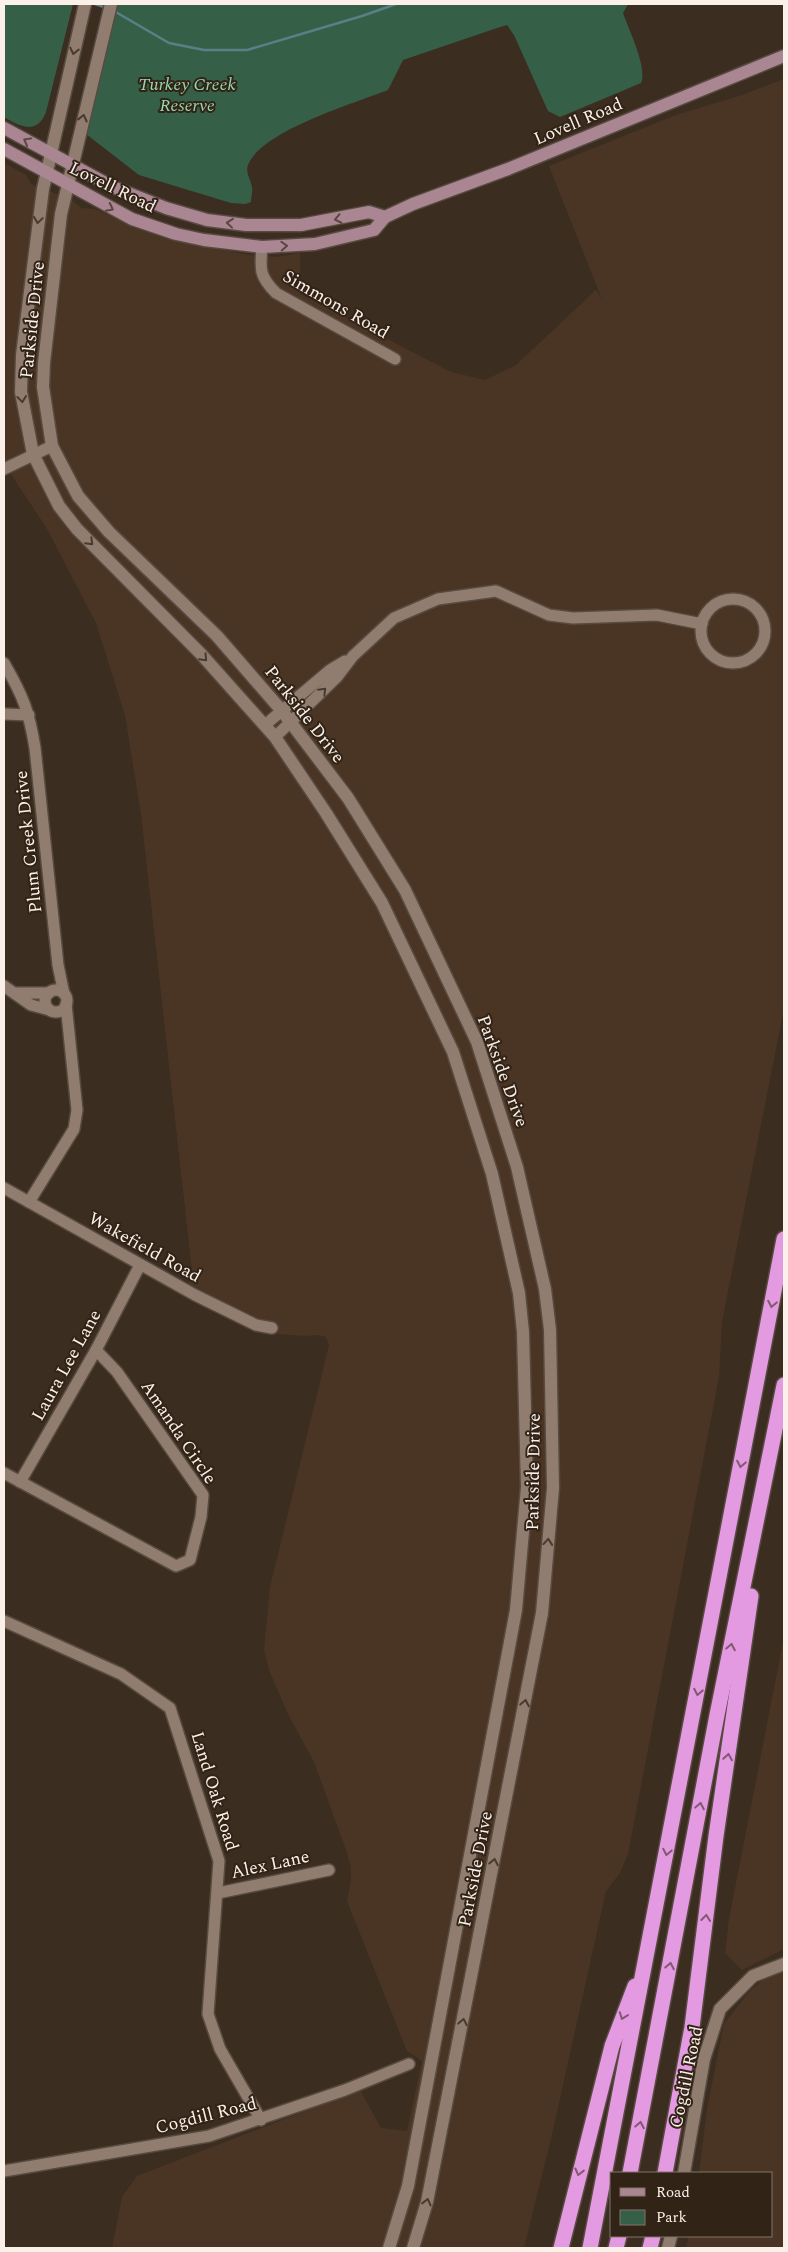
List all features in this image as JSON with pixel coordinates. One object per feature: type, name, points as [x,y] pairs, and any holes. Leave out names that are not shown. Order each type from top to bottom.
[{"type":"highway","points":[[590,2248],[784,1239]]},
{"type":"highway","points":[[630,2172],[784,1385]]},
{"type":"highway","points":[[672,2172],[716,1836],[774,1436]]},
{"type":"highway","points":[[561,2248],[612,2046],[648,1954]]},
{"type":"highway","points":[[665,2172],[692,2027]]},
{"type":"main road","name":"Lovell Road","points":[[4,149],[132,219],[176,234],[204,240],[262,247],[315,244],[374,230],[385,217],[784,56]]},
{"type":"main road","name":"Lovell Road","points":[[4,128],[113,187],[175,211],[226,223],[301,225],[369,212],[385,217]]},
{"type":"main road","points":[[262,247],[264,225]]},
{"type":"street","name":"Parkside Drive","points":[[85,4],[46,172],[22,355],[21,392],[33,454],[59,506],[78,529],[201,654],[275,737],[326,812],[382,903],[453,1052],[492,1174],[519,1293],[523,1332],[527,1487],[516,1610],[408,2186],[389,2248]]},
{"type":"street","name":"Parkside Drive","points":[[109,9],[61,214],[43,387],[52,446],[83,502],[109,532],[217,636],[291,722],[348,798],[405,890],[477,1042],[517,1167],[545,1289],[550,1330],[553,1488],[542,1613],[430,2186],[413,2248]]},
{"type":"street","name":"Simmons Road","points":[[262,247],[260,268],[264,282],[276,293],[395,359]]},
{"type":"street","points":[[22,355],[46,350]]},
{"type":"street","points":[[4,469],[52,446]]},
{"type":"street","points":[[265,725],[330,670],[352,656],[394,618],[438,599],[496,592],[549,615],[573,618],[657,615],[702,624]]},
{"type":"street","points":[[734,599],[754,607],[761,616],[764,636],[755,654],[737,663],[727,663],[709,653],[704,644],[702,624],[706,614],[713,606],[723,601],[734,599]]},
{"type":"street","points":[[275,737],[337,677],[352,656]]},
{"type":"street","name":"Plum Creek Drive","points":[[4,663],[22,694],[29,715],[35,748],[58,965],[58,995],[67,1030],[77,1110],[74,1129],[29,1202]]},
{"type":"street","points":[[4,714],[29,715]]},
{"type":"street","points":[[4,986],[38,1008],[60,1011],[58,995],[15,993]]},
{"type":"street","name":"Plum Creek Drive","points":[[58,995],[45,1002],[67,1030]]},
{"type":"street","name":"Wakefield Road","points":[[4,1188],[140,1265],[256,1325],[272,1328]]},
{"type":"street","name":"Laura Lee Lane","points":[[20,1482],[96,1350],[140,1265]]},
{"type":"street","name":"Amanda Circle","points":[[20,1482],[176,1566],[190,1560],[201,1517],[203,1495],[117,1372],[96,1350]]},
{"type":"street","points":[[4,1473],[20,1482]]},
{"type":"street","name":"Land Oak Road","points":[[4,1621],[121,1674],[170,1708],[219,1861],[208,2014],[220,2049],[261,2120]]},
{"type":"street","name":"Alex Lane","points":[[218,1893],[329,1870]]},
{"type":"street","name":"Cogdill Road","points":[[684,2172],[704,2059],[720,2009],[753,1976],[784,1964]]},
{"type":"street","name":"Cogdill Road","points":[[4,2171],[209,2136],[261,2120],[410,2064]]},
{"type":"shaded area","points":[[784,79],[784,1008],[722,1322],[719,1377],[628,1854],[620,1873],[606,1891],[551,2139],[524,2248],[112,2248],[122,2197],[137,2176],[360,2090],[381,2128],[407,2131],[422,2061],[407,2051],[347,1901],[351,1881],[351,1867],[345,1847],[314,1762],[288,1714],[269,1670],[264,1650],[270,1587],[329,1345],[326,1337],[319,1335],[304,1336],[254,1332],[186,1295],[192,1271],[141,814],[125,715],[96,623],[46,527],[4,464],[4,163],[26,175],[31,184],[72,200],[81,208],[95,209],[135,227],[179,241],[249,255],[276,257],[300,253],[300,294],[451,372],[485,380],[516,365],[596,290],[602,299],[549,166],[676,115],[739,96]]},
{"type":"shaded area","points":[[784,1637],[784,1949],[742,1970],[725,1953],[729,1919]]},
{"type":"shaded area","points":[[784,1970],[784,2248],[686,2248],[689,2237],[773,2237],[773,2172],[699,2172],[707,2109],[724,2024],[747,1994],[765,1978]]},
{"type":"green space","points":[[4,4],[73,4],[46,112],[38,124],[33,126],[22,126],[4,117]]},
{"type":"green space","name":"Turkey Creek Reserve","points":[[115,4],[628,4],[623,13],[640,58],[642,68],[641,83],[560,117],[548,111],[514,35],[507,25],[403,60],[388,90],[333,110],[289,130],[271,141],[256,153],[247,168],[252,189],[251,202],[245,204],[231,203],[139,175],[86,134]]},
{"type":"waterway","points":[[95,4],[107,8]]},
{"type":"waterway","points":[[114,11],[169,43],[204,50],[247,50],[396,4]]}]
